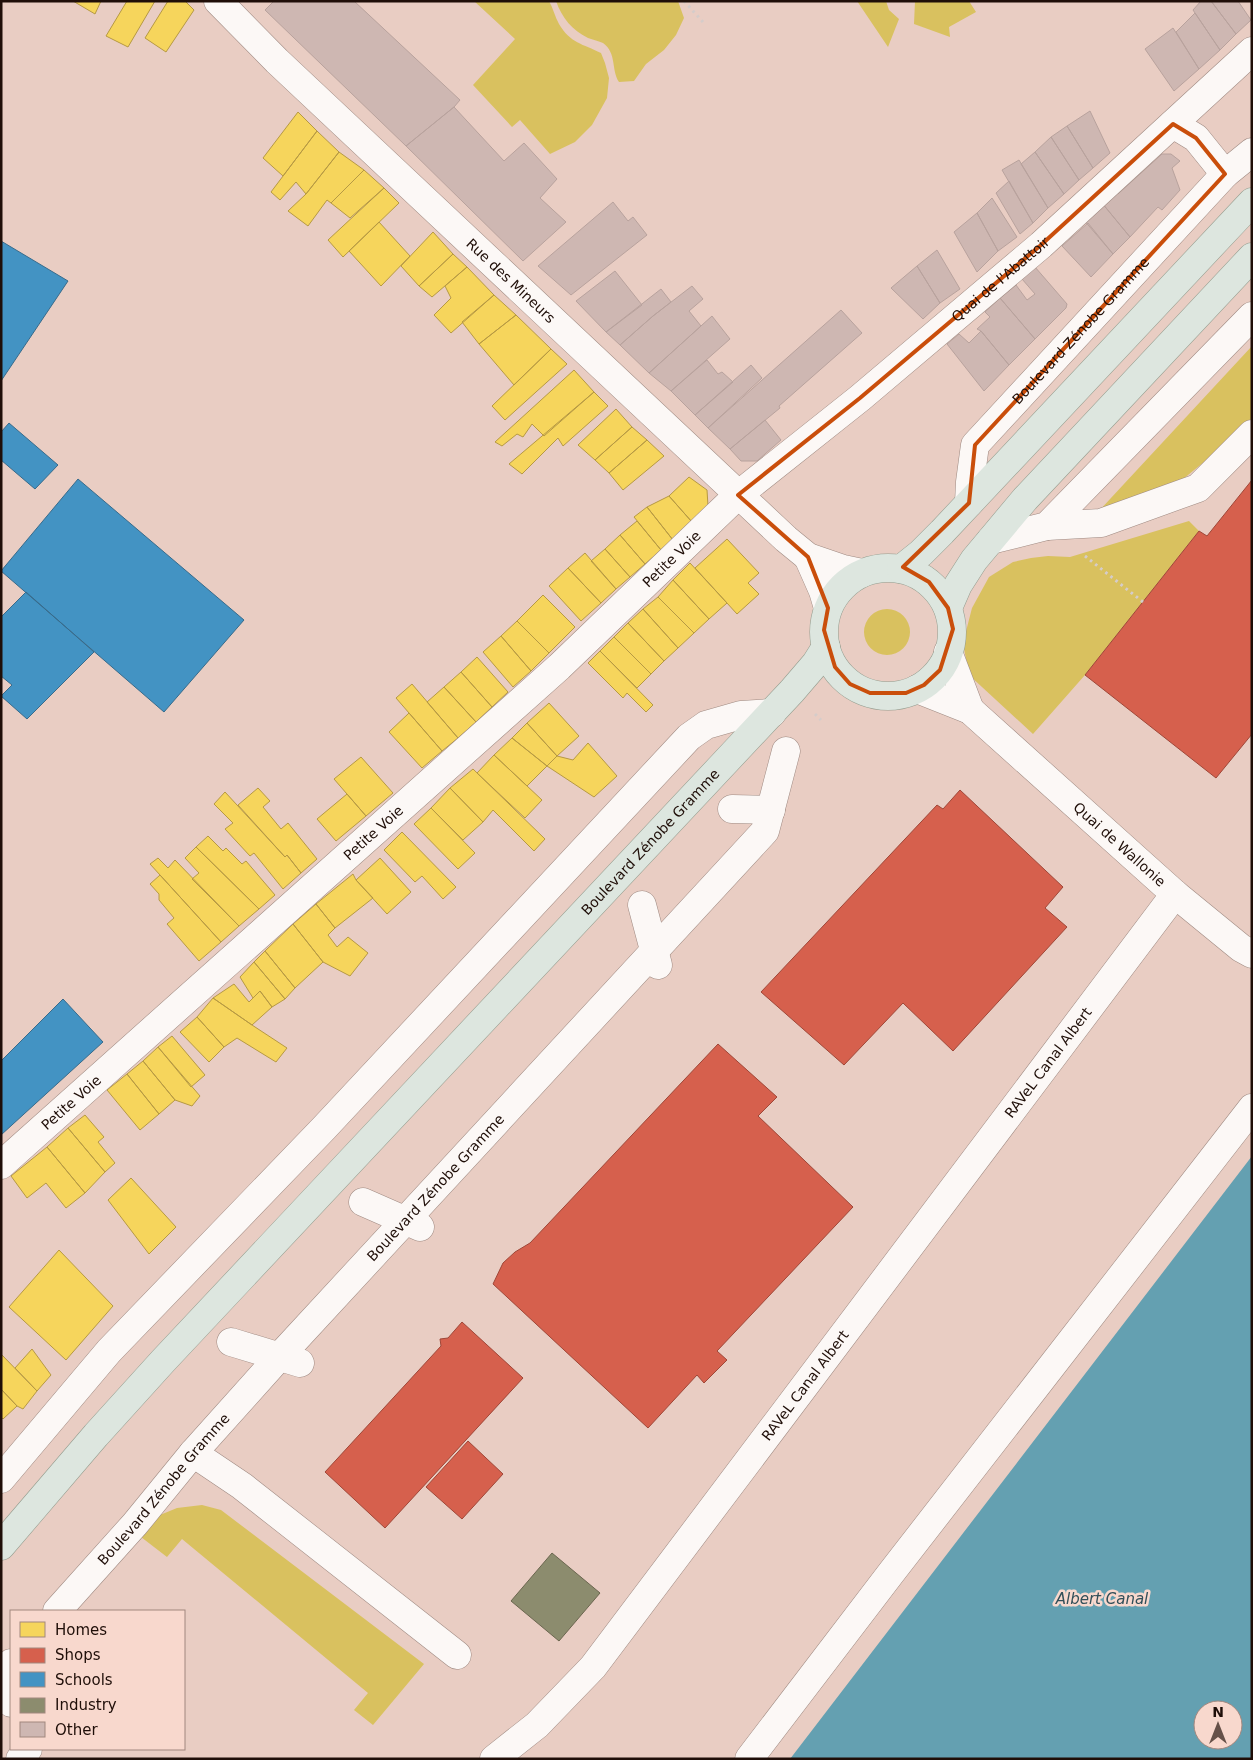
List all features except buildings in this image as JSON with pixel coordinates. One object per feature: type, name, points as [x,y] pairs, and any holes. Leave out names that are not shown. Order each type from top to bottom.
[{"type":"main road","points":[[901,569],[921,553],[969,503],[1252,202]]},
{"type":"main road","points":[[948,608],[958,585],[974,560],[1025,499],[1252,257]]},
{"type":"main road","points":[[888,567],[901,569],[910,571],[930,582],[948,608],[953,629],[948,652],[940,670],[917,689],[906,693],[884,696],[870,693],[850,684],[829,658],[824,630],[828,608],[843,586],[862,573],[888,567]]},
{"type":"main road","name":"Boulevard Zénobe Gramme","points":[[1,1546],[96,1435],[169,1354],[772,713],[816,664],[826,647]]},
{"type":"street","name":"Rue des Mineurs","points":[[218,1],[277,61],[738,495],[808,557],[843,569],[862,573]]},
{"type":"street","name":"Quai de l'Abattoir","points":[[738,495],[860,398],[1041,245],[1252,51]]},
{"type":"street","points":[[1174,124],[1196,138],[1225,174]]},
{"type":"street","name":"Boulevard Zénobe Gramme","points":[[969,503],[975,445],[1225,174],[1252,152]]},
{"type":"street","points":[[1047,526],[1252,316]]},
{"type":"street","points":[[991,540],[1047,526],[1101,523],[1198,488],[1252,434]]},
{"type":"street","name":"Petite Voie","points":[[1,1165],[559,667],[738,495]]},
{"type":"street","name":"Rue des Mineurs","points":[[808,557],[823,591],[828,608]]},
{"type":"street","name":"Quai de Wallonie","points":[[948,652],[970,710]]},
{"type":"street","name":"Quai de Wallonie","points":[[917,689],[970,710],[1174,894],[1099,996]]},
{"type":"street","points":[[1,1479],[109,1351],[337,1114],[690,737],[706,725],[741,715],[772,713]]},
{"type":"street","name":"Boulevard Zénobe Gramme","points":[[58,1610],[135,1524],[193,1452],[290,1360],[412,1224],[657,962],[765,831],[786,751]]},
{"type":"street","points":[[732,809],[771,810]]},
{"type":"street","points":[[1174,894],[1241,948],[1252,954]]},
{"type":"street","points":[[642,905],[657,962]]},
{"type":"street","name":"RAVeL Canal Albert","points":[[494,1759],[537,1726],[593,1668],[1099,996]]},
{"type":"street","points":[[749,1759],[903,1557],[1252,1108]]},
{"type":"street","points":[[363,1202],[412,1224]]},
{"type":"street","points":[[231,1342],[290,1360]]},
{"type":"street","points":[[193,1452],[242,1486],[457,1654]]},
{"type":"street","points":[[1,1674],[10,1664]]},
{"type":"path","points":[[684,1],[703,22]]},
{"type":"path","points":[[1047,526],[1143,602]]},
{"type":"highlighted area","points":[[1173,124],[1196,138],[1225,174],[975,445],[969,503],[903,567],[929,582],[948,608],[953,629],[940,670],[924,685],[906,693],[870,693],[850,684],[835,667],[824,630],[828,608],[808,557],[738,495],[860,398],[1041,245]]},
{"type":"shaded area","points":[[474,1],[549,1],[559,24],[572,39],[601,53],[609,78],[607,98],[592,125],[575,142],[550,154],[520,120],[512,127],[473,85],[515,39]]},
{"type":"shaded area","points":[[556,1],[678,1],[684,18],[676,35],[664,50],[646,64],[634,81],[619,82],[607,47],[603,43],[582,35],[572,27],[561,13]]},
{"type":"shaded area","points":[[857,1],[886,1],[889,10],[899,19],[888,47]]},
{"type":"shaded area","points":[[915,1],[969,1],[976,12],[949,27],[950,37],[914,24]]},
{"type":"shaded area","points":[[1252,346],[1252,418],[1226,444],[1177,484],[1098,512]]},
{"type":"shaded area","points":[[1189,521],[1199,531],[1085,675],[1033,734],[969,675],[963,643],[972,608],[989,577],[1013,562],[1048,556],[1070,557]]},
{"type":"shaded area","points":[[882,609],[892,609],[906,619],[910,632],[906,645],[900,651],[892,655],[882,655],[868,645],[864,637],[864,627],[874,613]]},
{"type":"shaded area","points":[[202,1505],[221,1510],[424,1664],[373,1725],[354,1710],[368,1693],[182,1539],[167,1557],[141,1537],[160,1515],[177,1508]]},
{"type":"water","name":"Albert Canal","points":[[1252,1156],[1252,1759],[790,1759]]}]
